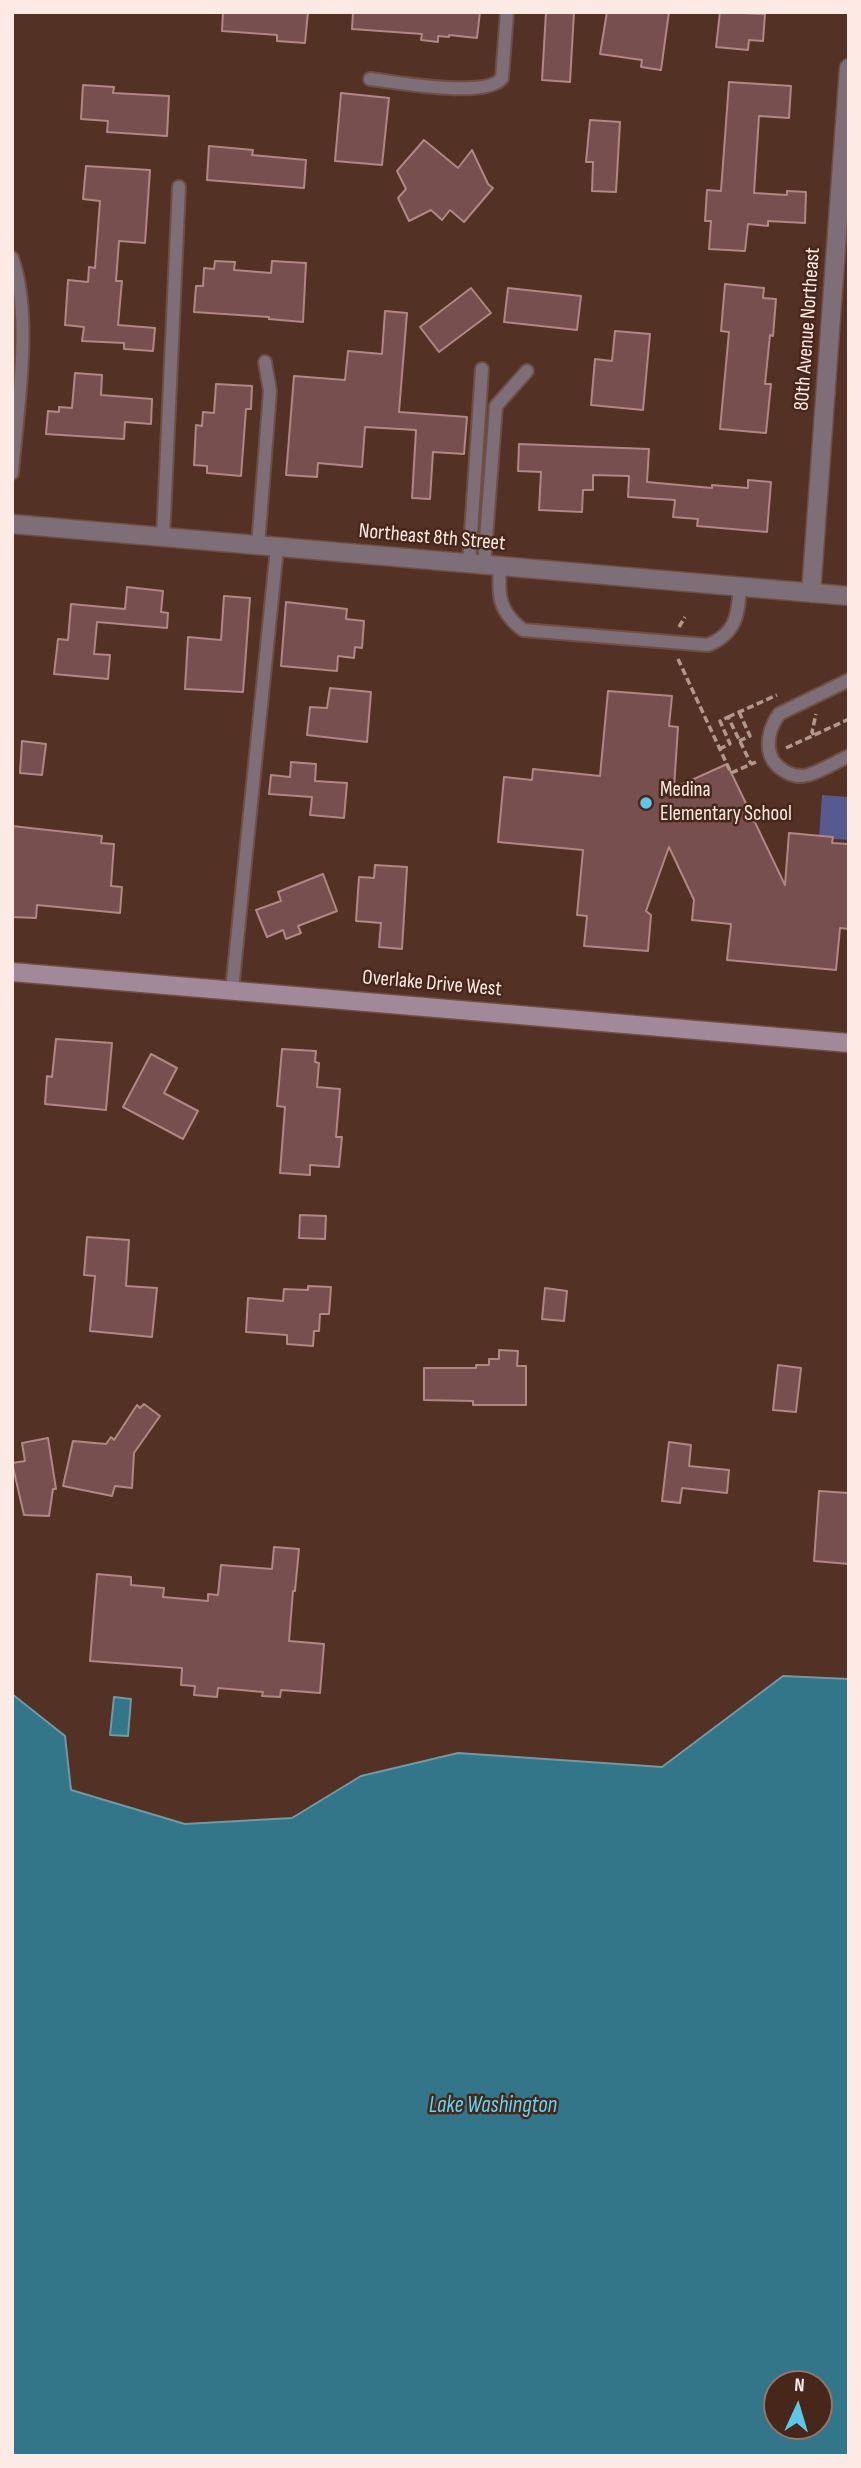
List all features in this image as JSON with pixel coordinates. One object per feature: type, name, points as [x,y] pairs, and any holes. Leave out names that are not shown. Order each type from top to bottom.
[{"type":"street","name":"80th Avenue Northeast","points":[[811,593],[849,68]]},
{"type":"street","name":"Northeast 8th Street","points":[[12,524],[849,596]]},
{"type":"street","name":"Overlake Drive West","points":[[12,972],[849,1043]]},
{"type":"lane","points":[[370,79],[451,88],[494,85],[502,78],[507,12]]},
{"type":"lane","points":[[163,538],[179,187]]},
{"type":"lane","points":[[12,258],[21,292],[22,342],[12,473]]},
{"type":"lane","points":[[232,990],[267,547],[270,391],[265,362]]},
{"type":"lane","points":[[482,369],[484,565],[500,602],[514,623],[523,630],[708,645],[720,640],[737,619],[740,586]]},
{"type":"lane","points":[[484,565],[496,406],[527,371]]},
{"type":"lane","points":[[849,680],[779,714],[772,724],[768,746],[776,765],[796,776],[807,776],[849,756]]},
{"type":"path","points":[[677,657],[731,773],[759,761]]},
{"type":"path","points":[[814,735],[812,732],[816,712]]},
{"type":"path","points":[[709,726],[738,713],[750,736],[739,741]]},
{"type":"path","points":[[728,717],[751,764]]},
{"type":"path","points":[[786,748],[849,719]]},
{"type":"path","points":[[719,749],[730,744],[720,721]]},
{"type":"shaded area","points":[[822,795],[849,797],[849,840],[819,838]]},
{"type":"water","name":"Lake Washington","points":[[783,1676],[849,1679],[849,2456],[12,2456],[12,1694],[65,1736],[71,1790],[185,1824],[292,1818],[361,1776],[458,1753],[662,1767]]},
{"type":"water","points":[[114,1697],[131,1699],[128,1736],[110,1735]]},
{"type":"building","points":[[223,12],[308,12],[305,43],[277,41],[277,35],[222,31]]},
{"type":"building","points":[[353,12],[480,12],[477,38],[438,36],[438,42],[421,40],[422,34],[352,29]]},
{"type":"building","points":[[546,12],[574,12],[570,82],[542,80]]},
{"type":"building","points":[[607,12],[669,12],[661,70],[641,67],[642,60],[600,54]]},
{"type":"building","points":[[720,12],[765,14],[763,41],[749,40],[748,50],[716,47]]},
{"type":"building","points":[[729,82],[791,86],[789,118],[759,116],[754,193],[787,195],[787,191],[806,192],[805,223],[768,221],[768,226],[748,224],[745,251],[709,249],[711,221],[705,221],[707,190],[721,191]]},
{"type":"building","points":[[83,85],[114,87],[113,93],[169,96],[167,136],[107,132],[108,121],[81,119]]},
{"type":"building","points":[[341,93],[389,98],[382,165],[335,161]]},
{"type":"building","points":[[590,120],[620,122],[616,192],[592,191],[593,162],[586,162]]},
{"type":"building","points":[[424,140],[458,168],[472,150],[488,184],[493,188],[464,222],[450,210],[442,220],[431,210],[409,221],[398,198],[406,189],[397,171]]},
{"type":"building","points":[[209,146],[253,150],[252,155],[306,160],[304,188],[207,180]]},
{"type":"building","points":[[86,166],[150,170],[145,243],[119,241],[116,281],[122,281],[118,325],[155,328],[153,351],[124,349],[124,343],[82,341],[84,327],[65,325],[68,280],[88,282],[89,267],[95,268],[100,201],[83,199]]},
{"type":"building","points":[[215,261],[235,262],[234,270],[271,273],[272,261],[306,263],[303,322],[194,312],[196,286],[203,286],[204,268],[214,269]]},
{"type":"building","points":[[725,284],[764,288],[763,298],[776,299],[765,384],[771,384],[766,433],[720,429],[729,332],[721,331]]},
{"type":"building","points":[[471,288],[491,313],[439,352],[420,327]]},
{"type":"building","points":[[508,288],[581,296],[577,330],[504,322]]},
{"type":"building","points":[[385,311],[407,313],[399,412],[467,417],[464,454],[433,452],[430,499],[412,498],[416,430],[365,427],[362,467],[318,463],[317,477],[286,475],[294,376],[345,380],[348,351],[382,354]]},
{"type":"building","points":[[615,331],[650,334],[643,410],[591,405],[595,359],[612,361]]},
{"type":"building","points":[[75,373],[102,375],[101,395],[152,399],[151,424],[125,422],[124,439],[46,434],[48,411],[59,412],[59,407],[72,408]]},
{"type":"building","points":[[216,384],[252,386],[251,409],[246,409],[241,476],[207,473],[207,466],[194,465],[196,425],[202,426],[203,412],[214,413]]},
{"type":"building","points":[[519,444],[649,449],[647,482],[712,488],[712,485],[748,488],[748,480],[771,482],[767,532],[697,526],[698,519],[673,517],[675,500],[628,497],[629,476],[593,475],[593,490],[583,490],[582,512],[539,510],[541,472],[518,471]]},
{"type":"building","points":[[127,587],[163,591],[161,612],[168,613],[167,628],[97,622],[94,654],[110,655],[108,679],[54,674],[58,639],[68,640],[71,604],[125,609]]},
{"type":"building","points":[[224,596],[250,598],[243,692],[185,689],[188,637],[221,640]]},
{"type":"building","points":[[286,602],[347,609],[346,619],[364,621],[362,648],[355,647],[354,658],[338,656],[337,671],[281,666]]},
{"type":"building","points":[[330,688],[371,692],[367,742],[307,735],[310,707],[327,708]]},
{"type":"building","points":[[608,691],[672,696],[669,726],[678,727],[674,788],[727,764],[785,885],[789,833],[833,837],[832,843],[849,844],[849,929],[840,928],[836,970],[727,960],[731,924],[692,920],[694,900],[669,847],[646,911],[651,915],[648,951],[584,946],[587,916],[577,915],[583,850],[498,842],[504,777],[532,780],[533,769],[600,776]]},
{"type":"building","points":[[22,741],[46,744],[42,775],[20,773]]},
{"type":"building","points":[[291,762],[316,764],[315,781],[347,783],[344,818],[310,815],[312,797],[269,794],[271,775],[290,777]]},
{"type":"building","points":[[12,826],[102,836],[101,843],[114,844],[111,886],[122,887],[120,913],[37,905],[36,918],[12,917]]},
{"type":"building","points":[[375,865],[407,867],[402,949],[379,947],[381,923],[356,921],[359,877],[374,878]]},
{"type":"building","points":[[323,874],[337,911],[298,926],[301,933],[286,939],[283,930],[267,937],[256,910],[281,901],[278,892]]},
{"type":"building","points":[[56,1039],[112,1043],[106,1110],[45,1104],[47,1076],[52,1077]]},
{"type":"building","points":[[282,1049],[316,1051],[315,1062],[319,1063],[317,1087],[340,1089],[336,1137],[342,1137],[339,1167],[310,1165],[310,1175],[280,1173],[285,1107],[277,1106]]},
{"type":"building","points":[[151,1054],[177,1068],[164,1093],[198,1111],[183,1139],[123,1107]]},
{"type":"building","points":[[300,1215],[326,1216],[325,1239],[299,1238]]},
{"type":"building","points":[[87,1237],[129,1240],[126,1286],[157,1288],[152,1337],[90,1331],[95,1276],[84,1275]]},
{"type":"building","points":[[308,1286],[331,1287],[329,1314],[320,1314],[319,1331],[314,1331],[313,1346],[287,1344],[287,1335],[246,1332],[248,1298],[283,1301],[284,1289],[308,1290]]},
{"type":"building","points":[[545,1288],[567,1291],[564,1321],[542,1319]]},
{"type":"building","points":[[499,1350],[518,1351],[517,1366],[526,1366],[526,1405],[473,1405],[473,1401],[424,1400],[424,1368],[476,1368],[476,1365],[489,1365],[489,1359],[499,1359]]},
{"type":"building","points":[[778,1365],[801,1368],[796,1412],[773,1410]]},
{"type":"building","points":[[144,1404],[160,1416],[134,1453],[132,1488],[115,1486],[112,1496],[63,1486],[73,1441],[106,1444],[111,1437],[114,1440],[137,1405],[140,1408]]},
{"type":"building","points":[[48,1438],[56,1489],[53,1489],[49,1516],[24,1515],[12,1463],[25,1461],[22,1443]]},
{"type":"building","points":[[669,1442],[691,1445],[689,1466],[729,1470],[727,1493],[682,1488],[680,1503],[662,1501]]},
{"type":"building","points":[[819,1491],[849,1493],[849,1564],[814,1561]]},
{"type":"building","points":[[274,1547],[299,1549],[289,1641],[324,1644],[320,1693],[281,1690],[280,1697],[262,1696],[263,1692],[218,1688],[217,1697],[194,1695],[195,1686],[181,1685],[182,1668],[90,1661],[97,1574],[131,1577],[131,1585],[164,1588],[163,1597],[208,1601],[208,1594],[218,1595],[221,1565],[272,1569]]},
{"type":"place","name":"Medina Elementary School","points":[[646,803]]}]
